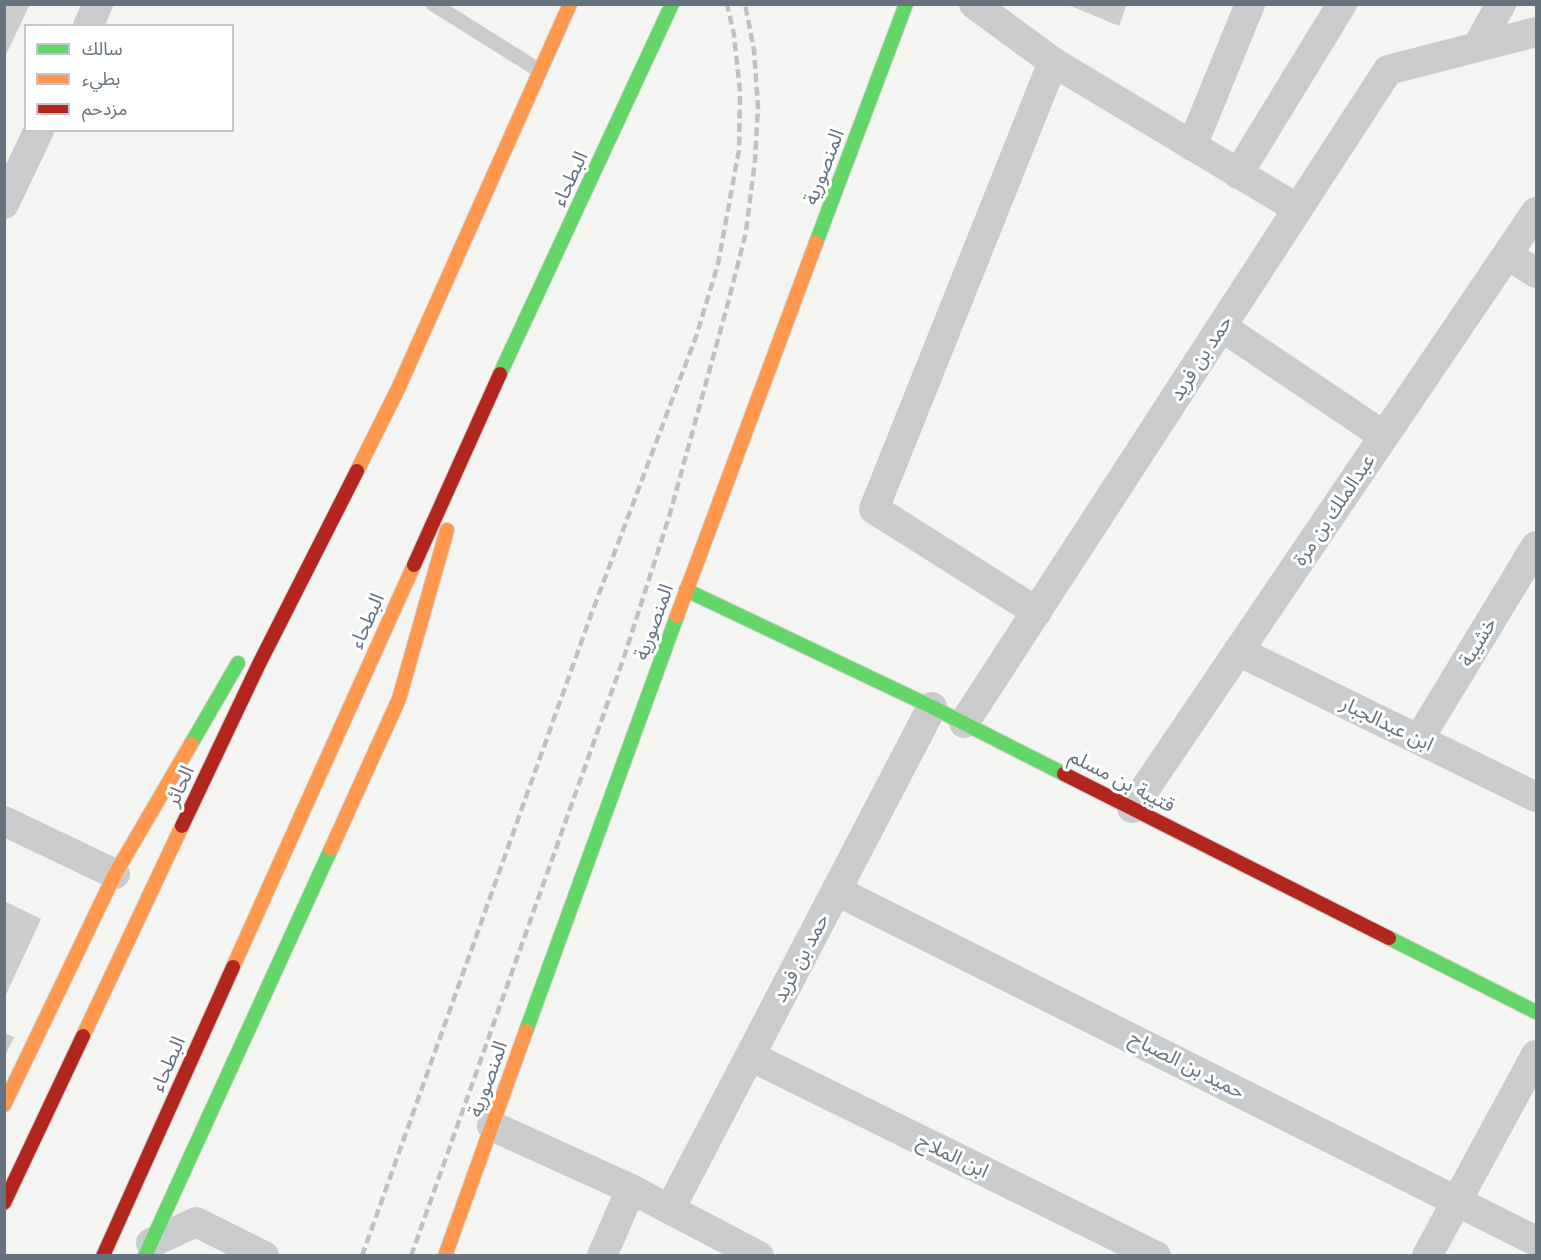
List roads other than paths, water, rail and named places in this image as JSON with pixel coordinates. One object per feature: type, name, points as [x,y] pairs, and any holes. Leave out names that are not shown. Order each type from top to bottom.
[{"type":"main road","points":[[284,585],[398,389],[570,4]]},
{"type":"main road","name":"البطحاء","points":[[103,1256],[481,415],[672,4]]},
{"type":"main road","name":"المنصورية","points":[[445,1256],[687,590],[906,4]]},
{"type":"main road","name":"الحائر","points":[[4,1203],[259,664],[398,389]]},
{"type":"main road","points":[[148,1249],[399,699],[481,415]]},
{"type":"main road","name":"قتيبة بن مسلم","points":[[687,590],[932,707],[1536,1012]]},
{"type":"main road","points":[[4,1105],[115,874],[248,647]]},
{"type":"street","points":[[89,24],[98,4]]},
{"type":"street","points":[[974,4],[1053,62],[1298,209]]},
{"type":"street","points":[[1192,146],[1250,4]]},
{"type":"street","points":[[1238,174],[1342,4]]},
{"type":"street","points":[[1477,47],[1501,4]]},
{"type":"street","name":"حمد بن فريد","points":[[964,723],[1388,70],[1536,32]]},
{"type":"street","points":[[1037,612],[874,509],[1053,62]]},
{"type":"street","points":[[4,204],[38,132]]},
{"type":"street","name":"عبدالملك بن مرة","points":[[1132,808],[1536,212]]},
{"type":"street","points":[[1508,255],[1536,273]]},
{"type":"street","points":[[1222,327],[1384,436]]},
{"type":"street","name":"خشيبة","points":[[1419,739],[1536,546]]},
{"type":"street","name":"ابن عبدالجبار","points":[[1238,651],[1536,797]]},
{"type":"street","name":"حمد بن فريد","points":[[670,1209],[932,707]]},
{"type":"street","points":[[4,821],[115,874]]},
{"type":"street","name":"حميد بن الصباح","points":[[837,891],[1536,1241]]},
{"type":"street","points":[[1427,1256],[1536,1055]]},
{"type":"street","name":"ابن الملاح","points":[[750,1056],[1156,1256]]},
{"type":"street","points":[[492,1126],[632,1189],[756,1255]]},
{"type":"street","points":[[602,1256],[632,1189]]},
{"type":"street","points":[[148,1249],[196,1222],[264,1256]]},
{"type":"lane","points":[[433,4],[540,70]]},
{"type":"railway","points":[[362,1256],[591,615],[697,334],[718,264],[739,150],[740,92],[734,35],[727,4]]},
{"type":"railway","points":[[411,1256],[623,660],[669,517],[728,303],[746,232],[755,160],[758,107],[754,50],[745,4]]}]
